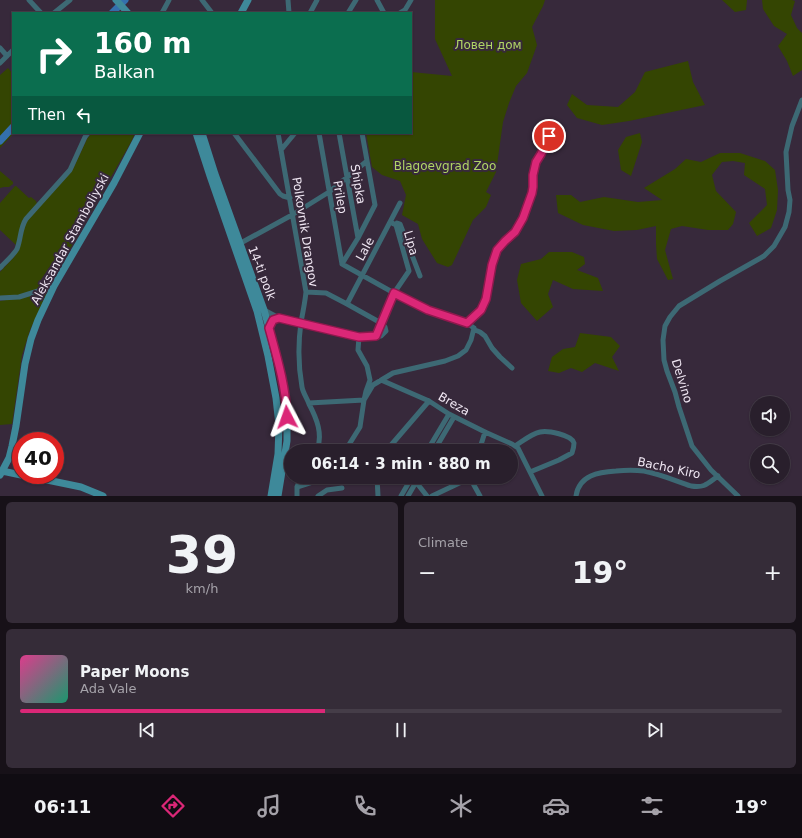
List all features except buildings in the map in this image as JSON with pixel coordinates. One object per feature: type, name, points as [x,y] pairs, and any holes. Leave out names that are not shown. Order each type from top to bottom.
[{"type":"street","points":[[29,0],[40,12]]},
{"type":"street","points":[[55,12],[70,0]]},
{"type":"street","points":[[116,0],[127,12]]},
{"type":"street","points":[[163,12],[169,0]]},
{"type":"street","points":[[202,0],[211,12]]},
{"type":"street","points":[[242,12],[248,0]]},
{"type":"street","points":[[288,0],[289,12]]},
{"type":"street","points":[[311,12],[317,0]]},
{"type":"street","points":[[349,12],[356,0]]},
{"type":"street","points":[[377,0],[383,12]]},
{"type":"street","points":[[402,12],[405,10],[411,0]]},
{"type":"street","points":[[0,48],[7,56]]},
{"type":"street","points":[[0,63],[12,51]]},
{"type":"street","name":"Delvino","points":[[738,496],[711,470],[692,446],[664,360],[663,340],[665,326],[679,306],[764,256],[774,246],[785,227],[790,212],[786,152],[792,126],[802,100]]},
{"type":"street","points":[[467,323],[481,310],[486,299],[492,265],[497,250],[515,232],[524,215],[532,193],[533,175],[536,162],[549,136],[553,122]]},
{"type":"street","points":[[0,268],[15,252],[22,226],[26,219],[70,170],[88,134]]},
{"type":"street","name":"Aleksandar Stamboliyski","points":[[1,473],[9,458],[12,446],[25,364],[38,320],[54,286],[114,184],[139,134]]},
{"type":"street","name":"14-ti polk","points":[[196,134],[210,176],[269,328],[285,392],[287,410],[287,442],[278,496]]},
{"type":"street","name":"14-ti polk","points":[[202,134],[214,174],[261,310],[279,414],[278,447],[271,496]]},
{"type":"street","points":[[235,134],[280,194],[290,198]]},
{"type":"street","name":"Polkovnik Drangov","points":[[278,134],[306,292],[306,300],[301,323],[298,359],[302,388],[319,426],[319,444]]},
{"type":"street","points":[[281,150],[295,134]]},
{"type":"street","name":"Prilep","points":[[319,134],[342,264]]},
{"type":"street","name":"Shipka","points":[[339,134],[358,238]]},
{"type":"street","points":[[362,134],[375,206],[342,264],[428,310],[467,323],[485,336],[492,348],[512,368]]},
{"type":"street","points":[[239,244],[292,215],[329,192],[367,161]]},
{"type":"street","name":"Lale","points":[[347,304],[400,203]]},
{"type":"street","name":"Lipa","points":[[390,222],[396,225],[409,272],[394,293]]},
{"type":"street","points":[[396,225],[397,223],[400,224],[420,276]]},
{"type":"street","points":[[0,298],[19,297],[54,286]]},
{"type":"street","points":[[261,310],[279,318],[359,337],[381,336],[386,331],[385,327],[381,323],[326,293],[306,292]]},
{"type":"street","points":[[381,323],[394,293]]},
{"type":"street","points":[[269,328],[273,320],[279,318]]},
{"type":"street","points":[[364,400],[373,385],[393,373],[445,361],[458,356],[466,350],[471,340],[474,328]]},
{"type":"street","points":[[349,444],[360,427],[366,390],[370,380],[367,366],[358,350],[359,337]]},
{"type":"street","name":"Breza","points":[[381,380],[429,401],[452,415],[512,444]]},
{"type":"street","points":[[309,403],[364,400]]},
{"type":"street","points":[[392,444],[429,401]]},
{"type":"street","points":[[432,444],[452,415]]},
{"type":"street","points":[[438,444],[452,415]]},
{"type":"street","points":[[482,444],[486,432]]},
{"type":"street","points":[[518,444],[539,432],[560,434],[572,439],[574,443],[572,453],[530,472]]},
{"type":"street","points":[[518,448],[542,496]]},
{"type":"street","name":"Bacho Kiro","points":[[576,496],[582,483],[588,477],[594,474],[606,472],[632,470],[645,471],[698,487],[705,486],[718,476]]},
{"type":"street","points":[[1,473],[12,474]]},
{"type":"street","points":[[63,484],[81,487],[103,496]]},
{"type":"street","points":[[297,496],[298,484]]},
{"type":"street","points":[[297,487],[306,484]]},
{"type":"street","points":[[377,484],[378,496]]},
{"type":"street","points":[[401,496],[408,484]]},
{"type":"street","points":[[408,496],[415,484]]},
{"type":"street","points":[[420,484],[427,496]]},
{"type":"street","points":[[432,496],[457,484]]},
{"type":"street","points":[[473,484],[480,496]]},
{"type":"street","points":[[72,486],[79,491],[92,496]]},
{"type":"street","points":[[318,496],[327,490],[342,488]]},
{"type":"green space","name":"Blagoevgrad Zoo","points":[[435,0],[545,0],[532,27],[537,45],[527,73],[516,86],[503,122],[496,172],[486,192],[491,195],[486,207],[473,220],[452,265],[448,267],[437,263],[422,239],[418,224],[402,215],[406,195],[400,181],[382,175],[372,167],[366,134],[412,134],[412,72],[452,76],[435,39]]},
{"type":"green space","points":[[722,0],[747,0],[746,10],[735,12]]},
{"type":"green space","points":[[762,0],[795,1],[791,15],[797,28],[802,33],[802,70],[793,76],[787,61],[778,46],[787,34],[774,26],[763,9]]},
{"type":"green space","points":[[688,61],[693,82],[705,105],[629,121],[602,125],[577,118],[567,105],[572,94],[587,105],[618,107],[635,92],[645,72]]},
{"type":"green space","points":[[8,68],[12,73],[13,134],[0,148],[0,75]]},
{"type":"green space","points":[[640,133],[642,142],[631,176],[621,170],[618,150],[626,137]]},
{"type":"green space","points":[[91,134],[135,134],[66,256],[55,259],[40,281],[39,289],[19,295],[0,296],[0,272],[15,256],[27,220],[73,169],[87,139]]},
{"type":"green space","points":[[720,153],[740,153],[765,161],[775,170],[778,190],[777,210],[771,228],[757,236],[749,223],[767,205],[765,189],[744,175],[745,163],[733,161],[722,162],[712,175],[716,191],[736,212],[733,224],[728,230],[708,230],[682,226],[671,229],[665,250],[673,279],[668,280],[657,259],[656,226],[637,230],[614,231],[583,225],[558,213],[556,195],[571,195],[580,202],[604,197],[638,202],[662,200],[644,188],[675,169],[686,159],[701,162]]},
{"type":"green space","points":[[0,171],[13,182],[13,184],[9,187],[0,188]]},
{"type":"green space","points":[[15,186],[29,198],[31,197],[36,201],[37,204],[23,220],[16,245],[0,230],[0,203]]},
{"type":"green space","points":[[549,252],[572,252],[584,257],[585,264],[577,270],[598,278],[603,291],[573,289],[553,280],[548,294],[553,307],[537,321],[521,303],[517,280],[521,264],[541,259]]},
{"type":"green space","points":[[48,291],[30,330],[22,355],[12,424],[0,425],[0,301]]},
{"type":"green space","points":[[580,333],[611,337],[620,346],[612,357],[619,371],[595,363],[582,372],[571,368],[559,373],[548,371],[552,357],[563,349],[575,347]]},
{"type":"waterway","points":[[113,12],[125,0]]},
{"type":"waterway","points":[[0,141],[12,128]]},
{"type":"route","points":[[287,417],[285,392],[269,328],[273,320],[279,318],[359,337],[376,336],[394,293],[428,310],[467,323],[481,310],[486,299],[492,265],[497,250],[515,232],[523,218],[532,193],[533,175],[536,162],[549,136]]},
{"type":"park label","name":"Ловен дом","points":[[488,45]]}]
